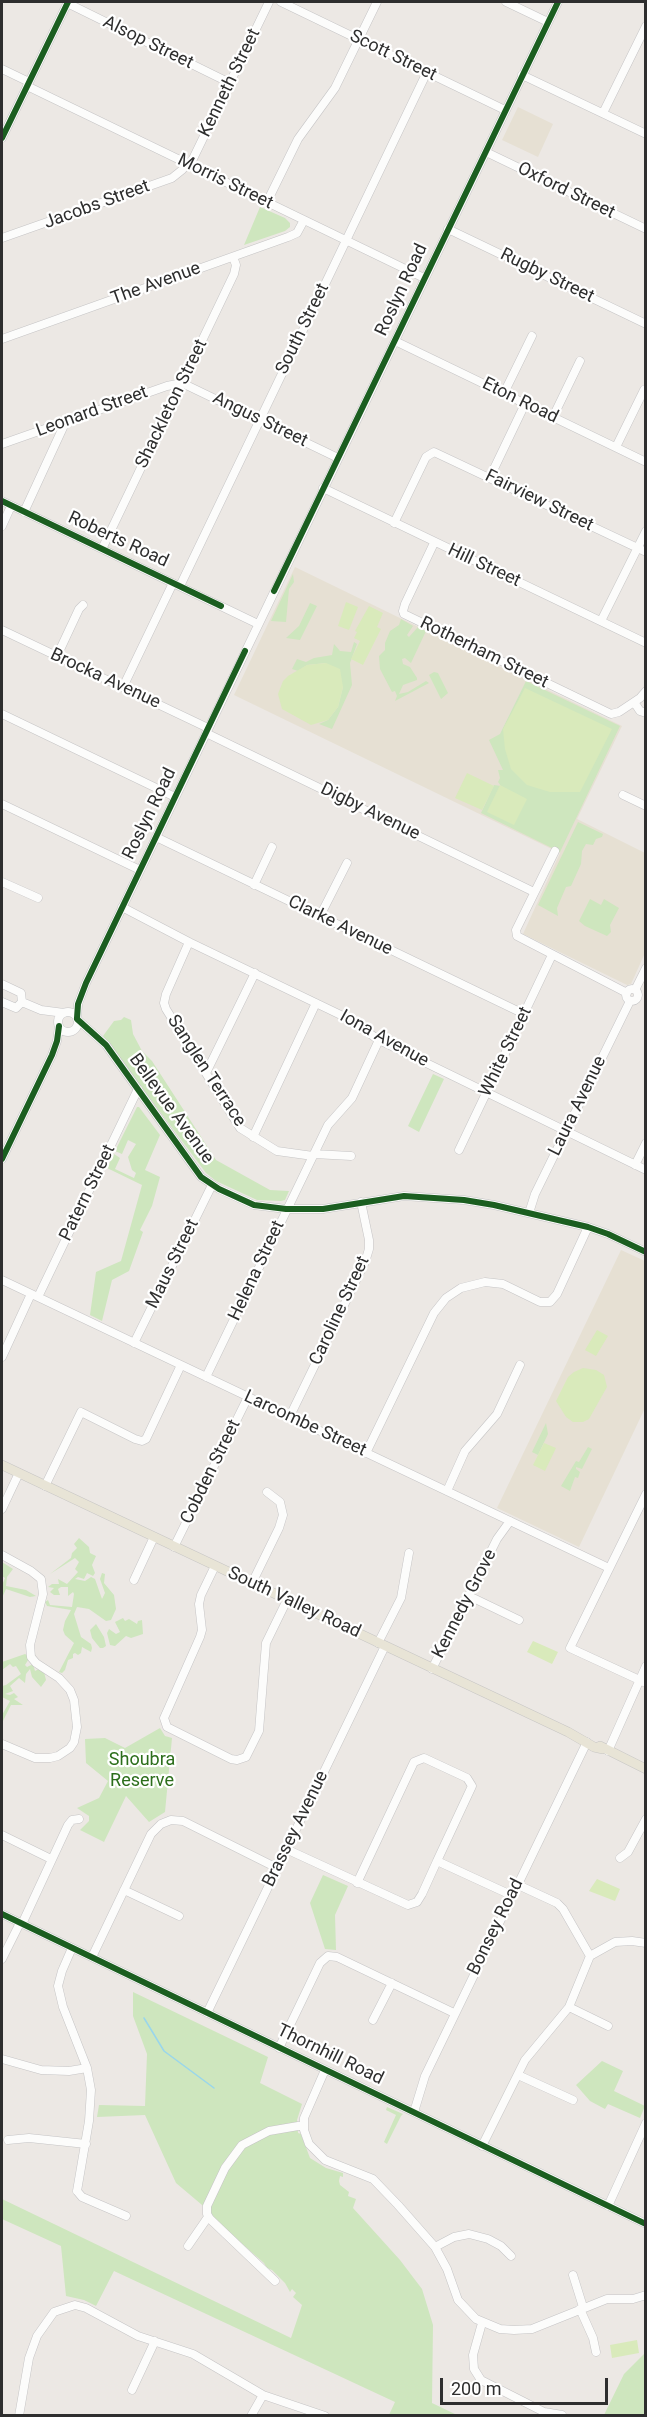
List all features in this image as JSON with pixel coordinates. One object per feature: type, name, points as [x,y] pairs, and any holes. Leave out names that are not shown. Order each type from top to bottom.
[{"type":"main road","name":"South Valley Road","points":[[2,1465],[596,1748],[645,1769]]},
{"type":"street","name":"Alsop Street","points":[[67,2],[230,83]]},
{"type":"street","points":[[2,138],[67,2]]},
{"type":"street","name":"Kenneth Street","points":[[189,164],[269,2]]},
{"type":"street","name":"Scott Street","points":[[281,2],[505,111]]},
{"type":"street","points":[[267,202],[298,139],[335,88],[377,2]]},
{"type":"street","points":[[506,2],[548,22]]},
{"type":"street","name":"Roslyn Road","points":[[52,1055],[76,1026],[77,1008],[83,990],[122,907],[558,2]]},
{"type":"street","points":[[603,113],[643,36],[645,26]]},
{"type":"street","name":"Morris Street","points":[[2,69],[189,164],[424,278]]},
{"type":"street","name":"South Street","points":[[123,687],[260,420],[426,72]]},
{"type":"street","points":[[522,75],[645,134]]},
{"type":"street","name":"Oxford Street","points":[[486,152],[645,229]]},
{"type":"street","name":"Jacobs Street","points":[[2,238],[172,178],[189,164]]},
{"type":"street","name":"The Avenue","points":[[2,339],[297,233],[304,220]]},
{"type":"street","name":"Rugby Street","points":[[448,229],[645,324]]},
{"type":"street","name":"Shackleton Street","points":[[102,549],[234,274],[236,265],[233,257]]},
{"type":"street","points":[[504,393],[532,336]]},
{"type":"street","name":"Eton Road","points":[[395,341],[645,462]]},
{"type":"street","points":[[553,417],[580,361]]},
{"type":"street","name":"Angus Street","points":[[182,383],[338,458]]},
{"type":"street","name":"Leonard Street","points":[[2,444],[167,386],[182,383]]},
{"type":"street","points":[[616,447],[644,390]]},
{"type":"street","points":[[490,477],[525,404]]},
{"type":"street","points":[[24,512],[66,421]]},
{"type":"street","name":"Fairview Street","points":[[394,524],[426,457],[431,452],[490,477],[645,552]]},
{"type":"street","name":"Hill Street","points":[[323,488],[645,643]]},
{"type":"street","name":"Roberts Road","points":[[2,501],[258,624]]},
{"type":"street","points":[[2,526],[11,506]]},
{"type":"street","points":[[601,621],[645,531]]},
{"type":"street","name":"Rotherham Street","points":[[434,543],[405,604],[404,614],[610,713],[618,713],[634,702]]},
{"type":"street","points":[[57,656],[83,605]]},
{"type":"street","name":"Brocka Avenue","points":[[2,630],[123,687],[207,731]]},
{"type":"street","points":[[645,691],[634,702],[639,710],[645,713]]},
{"type":"street","points":[[2,714],[175,797]]},
{"type":"street","name":"Digby Avenue","points":[[207,731],[534,892]]},
{"type":"street","points":[[623,795],[645,806]]},
{"type":"street","points":[[2,804],[140,870]]},
{"type":"street","name":"Clarke Avenue","points":[[156,837],[524,1014]]},
{"type":"street","points":[[254,885],[272,847]]},
{"type":"street","points":[[555,851],[516,930],[516,936],[635,997]]},
{"type":"street","points":[[321,916],[347,863]]},
{"type":"street","points":[[2,882],[38,898]]},
{"type":"street","name":"Iona Avenue","points":[[122,907],[346,1018],[379,1040],[645,1170]]},
{"type":"street","name":"Sanglen Terrace","points":[[189,942],[164,1003],[240,1128],[277,1151],[351,1156]]},
{"type":"street","name":"White Street","points":[[459,1150],[552,955]]},
{"type":"street","name":"Laura Avenue","points":[[529,1213],[535,1194],[635,997],[645,968]]},
{"type":"street","points":[[206,1072],[255,973]]},
{"type":"street","points":[[2,984],[21,993],[22,1002]]},
{"type":"street","name":"Roslyn Road","points":[[2,1160],[52,1055],[57,1041],[60,1017],[83,990]]},
{"type":"street","points":[[2,1002],[15,1008],[22,1002]]},
{"type":"street","points":[[22,1002],[41,1010],[73,1014],[77,1019]]},
{"type":"street","points":[[253,1137],[316,1003]]},
{"type":"street","points":[[41,1010],[64,1031],[80,1031],[96,1036]]},
{"type":"street","name":"Bellevue Avenue","points":[[77,1019],[106,1045],[195,1170],[212,1185],[254,1206],[323,1209],[404,1196],[464,1200],[588,1227],[645,1252]]},
{"type":"street","name":"Helena Street","points":[[206,1377],[329,1122],[352,1098],[379,1040]]},
{"type":"street","name":"Patern Street","points":[[2,1357],[138,1089]]},
{"type":"street","points":[[635,1165],[645,1143]]},
{"type":"street","name":"Maus Street","points":[[134,1343],[212,1185]]},
{"type":"street","name":"Caroline Street","points":[[290,1416],[365,1262],[369,1240],[360,1202]]},
{"type":"street","points":[[366,1453],[434,1313],[447,1298],[461,1288],[485,1282],[503,1284],[540,1302],[550,1302],[557,1294],[588,1227]]},
{"type":"street","name":"Larcombe Street","points":[[2,1280],[609,1568]]},
{"type":"street","points":[[45,1486],[81,1412],[135,1439],[142,1441],[146,1439],[181,1365]]},
{"type":"street","points":[[447,1491],[465,1451],[497,1414],[520,1365]]},
{"type":"street","name":"Cobden Street","points":[[174,1547],[248,1397]]},
{"type":"street","points":[[2,1509],[18,1473]]},
{"type":"street","points":[[252,1583],[283,1515],[280,1502],[267,1492]]},
{"type":"street","points":[[642,1681],[570,1648],[645,1494]]},
{"type":"street","name":"Kennedy Grove","points":[[432,1668],[506,1519]]},
{"type":"street","points":[[134,1580],[154,1537]]},
{"type":"street","name":"Brassey Avenue","points":[[207,2013],[278,1868],[381,1644],[400,1598],[409,1553]]},
{"type":"street","points":[[2,1555],[31,1570],[41,1579],[43,1594],[30,1649],[34,1662],[65,1683],[74,1700],[76,1734],[74,1742],[64,1753],[50,1758],[35,1758],[2,1744]]},
{"type":"street","points":[[214,1566],[199,1604],[202,1630],[200,1637],[164,1718],[167,1727],[231,1759],[237,1760],[246,1756],[259,1731],[266,1644],[287,1600]]},
{"type":"street","points":[[469,1596],[519,1620]]},
{"type":"street","points":[[605,1750],[632,1687],[642,1681],[645,1666]]},
{"type":"street","name":"Bonsey Road","points":[[414,2112],[425,2076],[454,2013],[585,1741]]},
{"type":"street","points":[[286,1849],[357,1883],[402,1904],[412,1905],[422,1894],[472,1786],[467,1778],[420,1758],[414,1762],[357,1883]]},
{"type":"street","points":[[2,1959],[68,1825],[72,1820],[80,1819]]},
{"type":"street","points":[[620,1858],[628,1852],[645,1819]]},
{"type":"street","points":[[92,1957],[151,1834],[160,1824],[171,1820],[183,1821],[278,1868]]},
{"type":"street","points":[[2,1835],[51,1859]]},
{"type":"street","points":[[437,1862],[511,1895]]},
{"type":"street","points":[[516,1884],[557,1903],[563,1909],[590,1956]]},
{"type":"street","points":[[124,1890],[179,1916]]},
{"type":"street","name":"Thornhill Road","points":[[2,1914],[645,2224]]},
{"type":"street","points":[[482,2146],[525,2060],[569,2007],[590,1956],[595,1951],[615,1942],[645,1943]]},
{"type":"street","points":[[72,1948],[58,1986],[63,2007],[87,2068],[91,2090],[86,2144],[75,2192],[126,2216]]},
{"type":"street","points":[[279,2048],[320,1963],[326,1957],[336,1957],[454,2013]]},
{"type":"street","points":[[374,2020],[392,1983]]},
{"type":"street","points":[[569,2007],[608,2026]]},
{"type":"street","points":[[2,2059],[41,2070],[69,2071],[87,2068]]},
{"type":"street","points":[[325,2070],[306,2110],[304,2125],[309,2144],[318,2155],[335,2165],[373,2179],[435,2247],[447,2269],[458,2300],[465,2310],[482,2323],[514,2330],[532,2329],[607,2299],[633,2300],[645,2295]]},
{"type":"street","points":[[518,2075],[573,2100]]},
{"type":"street","name":"Bonsey Road","points":[[403,2107],[425,2076]]},
{"type":"street","points":[[608,2206],[614,2188],[645,2123]]},
{"type":"street","points":[[188,2246],[208,2217],[208,2203],[217,2183],[229,2161],[242,2145],[269,2131],[304,2125]]},
{"type":"street","points":[[8,2140],[29,2138],[86,2144]]},
{"type":"street","points":[[208,2217],[275,2281]]},
{"type":"street","points":[[435,2247],[454,2237],[469,2234],[488,2239],[501,2246],[511,2256]]},
{"type":"street","points":[[573,2275],[596,2352]]},
{"type":"street","points":[[19,2415],[29,2358],[37,2336],[49,2316],[60,2308],[75,2305],[86,2308],[124,2329],[194,2354],[263,2395],[325,2415]]},
{"type":"street","points":[[482,2323],[473,2355],[474,2369],[481,2380],[488,2386],[544,2412],[562,2415]]},
{"type":"street","points":[[132,2390],[155,2341]]},
{"type":"street","points":[[251,2415],[263,2395]]},
{"type":"shaded area","points":[[518,107],[553,124],[538,157],[502,140]]},
{"type":"shaded area","points":[[295,567],[622,726],[577,819],[645,853],[645,953],[631,984],[627,985],[523,934],[560,853],[234,695]]},
{"type":"shaded area","points":[[621,1250],[645,1261],[645,1408],[579,1547],[497,1508]]},
{"type":"green space","points":[[260,207],[285,218],[290,223],[290,227],[285,231],[244,245]]},
{"type":"green space","points":[[293,574],[294,582],[289,589],[286,622],[271,621]]},
{"type":"green space","points":[[346,602],[358,607],[349,630],[338,626]]},
{"type":"green space","points":[[310,603],[317,606],[300,640],[286,638],[299,626]]},
{"type":"green space","points":[[369,606],[383,613],[377,627],[381,629],[363,665],[351,659],[360,641],[354,638],[357,632],[355,631]]},
{"type":"green space","points":[[401,619],[413,626],[407,635],[409,637],[418,627],[426,631],[411,663],[405,658],[402,659],[403,664],[410,667],[417,680],[403,685],[399,694],[408,692],[426,681],[429,683],[395,701],[397,696],[395,691],[392,692],[380,669],[379,656],[385,650],[390,631],[399,625]]},
{"type":"green space","points":[[354,642],[357,644],[350,663],[352,685],[332,729],[319,724],[328,720],[338,707],[343,687],[326,663],[307,665],[298,671],[292,669],[297,659],[306,662],[332,655],[334,644],[340,651],[351,652]]},
{"type":"green space","points":[[326,663],[340,669],[343,687],[338,707],[328,720],[311,725],[282,709],[278,694],[283,681],[288,676],[307,665]]},
{"type":"green space","points":[[434,672],[438,673],[448,693],[441,699],[429,675]]},
{"type":"green space","points":[[526,681],[620,726],[560,852],[481,813],[494,785],[501,786],[498,782],[500,778],[498,770],[503,770],[489,740],[500,734]]},
{"type":"green space","points":[[525,688],[612,729],[580,792],[550,792],[527,785],[511,769],[505,749],[503,729]]},
{"type":"green space","points":[[467,773],[494,786],[482,810],[455,798]]},
{"type":"green space","points":[[500,785],[527,799],[514,825],[487,812]]},
{"type":"green space","points":[[578,822],[603,834],[602,837],[596,839],[593,845],[586,844],[582,851],[581,864],[571,886],[566,887],[557,908],[558,916],[538,905]]},
{"type":"green space","points":[[590,899],[601,905],[604,899],[619,908],[610,925],[611,932],[607,936],[579,921]]},
{"type":"green space","points":[[124,1017],[131,1020],[133,1034],[142,1051],[152,1061],[216,1160],[270,1190],[289,1191],[285,1200],[257,1200],[216,1181],[206,1173],[103,1036],[114,1021]]},
{"type":"green space","points":[[433,1074],[444,1079],[419,1132],[408,1126]]},
{"type":"green space","points":[[137,1107],[160,1135],[145,1170],[160,1177],[152,1206],[140,1230],[143,1232],[129,1271],[112,1280],[102,1321],[90,1315],[96,1272],[121,1261],[142,1185],[107,1168],[114,1154],[120,1158],[115,1169],[134,1178],[136,1173],[132,1170],[128,1157],[136,1144],[128,1140],[122,1154],[115,1151]]},
{"type":"green space","points":[[597,1330],[608,1336],[596,1356],[585,1350]]},
{"type":"green space","points":[[583,1368],[596,1370],[604,1375],[607,1387],[589,1419],[583,1422],[573,1422],[566,1417],[556,1401],[568,1377]]},
{"type":"green space","points":[[546,1423],[548,1434],[538,1455],[532,1452]]},
{"type":"green space","points":[[544,1443],[556,1448],[545,1471],[533,1465]]},
{"type":"green space","points":[[588,1447],[592,1449],[582,1469],[576,1467],[580,1472],[578,1478],[575,1477],[570,1491],[561,1486],[576,1461],[579,1462]]},
{"type":"green space","points":[[79,1538],[89,1547],[90,1553],[96,1556],[92,1565],[95,1573],[93,1576],[87,1573],[84,1579],[78,1577],[75,1579],[85,1581],[91,1577],[95,1579],[102,1599],[105,1593],[100,1579],[102,1573],[105,1574],[104,1583],[114,1595],[116,1609],[111,1620],[106,1621],[89,1609],[77,1607],[74,1614],[81,1637],[91,1644],[92,1648],[91,1652],[82,1647],[81,1653],[73,1654],[73,1658],[68,1660],[62,1673],[59,1672],[74,1643],[63,1630],[71,1610],[47,1606],[45,1602],[48,1600],[50,1605],[72,1607],[74,1594],[73,1592],[68,1596],[68,1587],[61,1587],[58,1589],[60,1595],[54,1595],[50,1592],[54,1588],[48,1587],[52,1584],[59,1584],[58,1579],[67,1584],[78,1572],[75,1569],[79,1562],[75,1558],[50,1574],[71,1558],[77,1548],[74,1544]]},
{"type":"green space","points":[[2,1562],[13,1569],[7,1577],[6,1586],[26,1590],[36,1596],[30,1597],[6,1589],[2,1598],[2,1585],[5,1578],[2,1576]]},
{"type":"green space","points":[[123,1618],[125,1621],[129,1619],[137,1624],[142,1620],[143,1634],[131,1638],[126,1636],[115,1646],[110,1645],[107,1633],[109,1629],[116,1634],[120,1632],[115,1622]]},
{"type":"green space","points":[[96,1624],[104,1637],[106,1646],[103,1648],[100,1648],[92,1638],[90,1630]]},
{"type":"green space","points":[[533,1641],[558,1652],[552,1664],[527,1652]]},
{"type":"green space","points":[[25,1654],[30,1657],[25,1665],[27,1667],[33,1664],[35,1671],[39,1669],[44,1672],[46,1680],[41,1687],[32,1677],[30,1669],[26,1674],[25,1683],[19,1678],[10,1686],[13,1691],[5,1694],[14,1693],[18,1697],[14,1699],[23,1705],[11,1705],[2,1723],[2,1715],[10,1701],[2,1697],[2,1686],[21,1674],[16,1666],[13,1667],[10,1664],[2,1670],[2,1662]]},
{"type":"green space","name":"Shoubra Reserve","points":[[160,1728],[165,1736],[172,1738],[165,1812],[149,1822],[126,1796],[104,1842],[80,1830],[89,1821],[89,1816],[77,1808],[99,1798],[108,1781],[86,1763],[85,1739],[105,1738],[125,1748]]},
{"type":"green space","points":[[323,1875],[348,1886],[335,1915],[336,1950],[325,1949],[310,1903]]},
{"type":"green space","points":[[597,1879],[620,1889],[615,1901],[589,1891]]},
{"type":"green space","points":[[133,1992],[268,2057],[260,2083],[302,2104],[297,2120],[298,2133],[301,2134],[310,2158],[326,2168],[343,2173],[343,2177],[340,2176],[340,2185],[349,2192],[348,2196],[356,2199],[353,2208],[400,2260],[422,2289],[433,2325],[432,2403],[457,2415],[389,2415],[395,2402],[114,2271],[96,2306],[84,2300],[66,2296],[61,2246],[2,2219],[2,2199],[291,2338],[302,2305],[293,2297],[296,2293],[292,2289],[290,2292],[285,2283],[272,2270],[267,2268],[210,2216],[208,2210],[176,2183],[145,2115],[97,2117],[99,2105],[145,2106],[147,2054],[133,2016]]},
{"type":"green space","points":[[602,2061],[623,2071],[614,2091],[645,2106],[640,2118],[608,2104],[605,2109],[590,2101],[576,2085]]},
{"type":"green space","points":[[387,2107],[403,2114],[387,2144],[384,2142],[396,2115],[386,2110]]},
{"type":"green space","points":[[637,2340],[639,2353],[612,2358],[610,2345]]},
{"type":"green space","points":[[645,2353],[645,2415],[604,2415],[624,2374]]},
{"type":"waterway","points":[[144,2018],[164,2051],[214,2088]]},
{"type":"cycle path","points":[[2,138],[68,2]]},
{"type":"cycle path","points":[[274,591],[558,2]]},
{"type":"cycle path","points":[[2,501],[221,606]]},
{"type":"cycle path","points":[[77,1018],[78,1004],[86,983],[245,651]]},
{"type":"cycle path","points":[[77,1019],[106,1045],[201,1177],[219,1189],[254,1205],[286,1209],[323,1209],[404,1196],[464,1200],[588,1227],[646,1252]]},
{"type":"cycle path","points":[[2,1159],[52,1055],[59,1026]]},
{"type":"cycle path","points":[[2,1914],[646,2224]]}]
